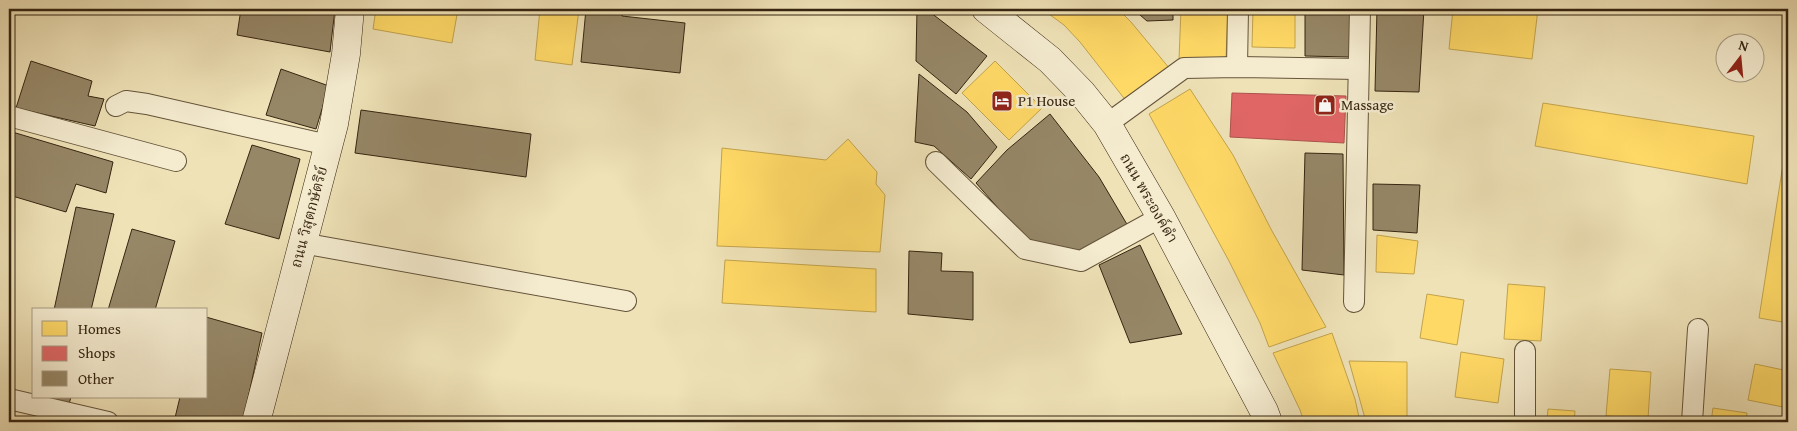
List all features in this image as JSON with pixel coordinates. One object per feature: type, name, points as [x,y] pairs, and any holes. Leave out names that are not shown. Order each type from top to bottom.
[{"type":"street","name":"ถนน วิสุตกษัตริย์","points":[[256,422],[334,124],[346,54],[350,9]]},
{"type":"street","name":"ถนน พระองค์ดำ","points":[[986,9],[1050,60],[1082,93],[1107,124],[1161,217],[1264,410],[1268,422]]},
{"type":"street","points":[[1237,67],[1238,9]]},
{"type":"street","points":[[1354,302],[1360,9]]},
{"type":"street","points":[[1107,124],[1184,68],[1237,67],[1358,70]]},
{"type":"street","points":[[116,106],[126,101],[147,104],[328,145]]},
{"type":"street","points":[[9,116],[176,161]]},
{"type":"street","points":[[936,162],[1025,249],[1081,261],[1161,217]]},
{"type":"street","points":[[302,243],[626,301]]},
{"type":"street","points":[[1692,422],[1698,329]]},
{"type":"street","points":[[1525,351],[1525,422]]},
{"type":"street","points":[[9,399],[108,422]]},
{"type":"building: Homes","points":[[376,9],[458,9],[452,43],[373,29]]},
{"type":"building: Homes","points":[[540,9],[579,9],[572,65],[535,60]]},
{"type":"building: Homes","points":[[1042,9],[1118,9],[1170,69],[1127,102],[1080,42],[1064,25]]},
{"type":"building: Homes","points":[[1181,9],[1228,9],[1226,57],[1179,60]]},
{"type":"building: Homes","points":[[1253,9],[1295,9],[1295,48],[1252,47]]},
{"type":"building: Homes","points":[[1453,9],[1538,9],[1532,59],[1449,49]]},
{"type":"building: Homes","name":"P1 House","points":[[995,61],[1042,108],[1009,140],[962,93]]},
{"type":"building: Homes","points":[[1190,89],[1233,155],[1272,231],[1326,327],[1269,347],[1260,323],[1229,261],[1149,114]]},
{"type":"building: Homes","points":[[1543,103],[1754,136],[1747,184],[1535,146]]},
{"type":"building: Homes","points":[[848,139],[877,172],[876,184],[885,195],[880,252],[717,246],[722,148],[826,160]]},
{"type":"building: Homes","points":[[1784,158],[1788,158],[1788,323],[1759,318]]},
{"type":"building: Homes","points":[[1377,235],[1418,241],[1414,274],[1376,272]]},
{"type":"building: Homes","points":[[725,260],[876,269],[876,312],[722,303]]},
{"type":"building: Homes","points":[[1508,284],[1545,287],[1541,341],[1504,339]]},
{"type":"building: Homes","points":[[1427,294],[1464,300],[1457,345],[1420,338]]},
{"type":"building: Homes","points":[[1332,333],[1355,399],[1360,422],[1304,422],[1273,353]]},
{"type":"building: Homes","points":[[1461,352],[1504,359],[1498,403],[1455,397]]},
{"type":"building: Homes","points":[[1349,361],[1407,362],[1407,422],[1366,422]]},
{"type":"building: Homes","points":[[1755,364],[1788,371],[1788,408],[1748,400]]},
{"type":"building: Homes","points":[[1610,369],[1651,372],[1648,419],[1606,416]]},
{"type":"building: Homes","points":[[1713,408],[1747,413],[1746,422],[1711,422]]},
{"type":"building: Homes","points":[[1548,409],[1575,411],[1574,422],[1547,422]]},
{"type":"building: Shops","points":[[1232,93],[1346,96],[1344,143],[1230,137]]},
{"type":"building: Other","points":[[241,9],[335,9],[330,52],[237,35]]},
{"type":"building: Other","points":[[586,9],[622,9],[622,16],[685,23],[680,73],[581,62]]},
{"type":"building: Other","points":[[917,9],[926,9],[987,56],[956,94],[916,61]]},
{"type":"building: Other","points":[[1133,9],[1173,9],[1173,20],[1147,21]]},
{"type":"building: Other","points":[[1305,9],[1350,9],[1350,57],[1305,56]]},
{"type":"building: Other","points":[[1377,9],[1424,9],[1419,92],[1375,91]]},
{"type":"building: Other","points":[[31,61],[92,81],[88,96],[104,99],[95,126],[16,108]]},
{"type":"building: Other","points":[[281,69],[329,86],[316,129],[266,115]]},
{"type":"building: Other","points":[[919,74],[967,112],[997,147],[971,179],[934,146],[915,142]]},
{"type":"building: Other","points":[[361,110],[531,134],[526,177],[355,153]]},
{"type":"building: Other","points":[[1050,114],[1099,177],[1128,226],[1083,254],[1027,241],[976,183],[1007,150]]},
{"type":"building: Other","points":[[9,131],[113,162],[106,193],[76,184],[66,212],[9,195]]},
{"type":"building: Other","points":[[252,145],[300,159],[279,239],[225,224]]},
{"type":"building: Other","points":[[1305,153],[1343,154],[1344,275],[1302,270]]},
{"type":"building: Other","points":[[1373,184],[1420,185],[1417,233],[1373,230]]},
{"type":"building: Other","points":[[76,207],[114,214],[91,308],[54,308]]},
{"type":"building: Other","points":[[132,229],[175,241],[156,308],[109,308]]},
{"type":"building: Other","points":[[1140,245],[1182,334],[1130,343],[1099,265]]},
{"type":"building: Other","points":[[909,251],[942,253],[941,271],[973,272],[973,320],[908,314]]},
{"type":"building: Other","points":[[208,318],[262,333],[243,422],[174,422],[180,398],[208,398]]},
{"type":"building: Other","points":[[47,398],[71,398],[69,404]]},
{"type":"place","name":"P1 House","points":[[1002,101]]},
{"type":"place","name":"Massage","points":[[1325,105]]}]
